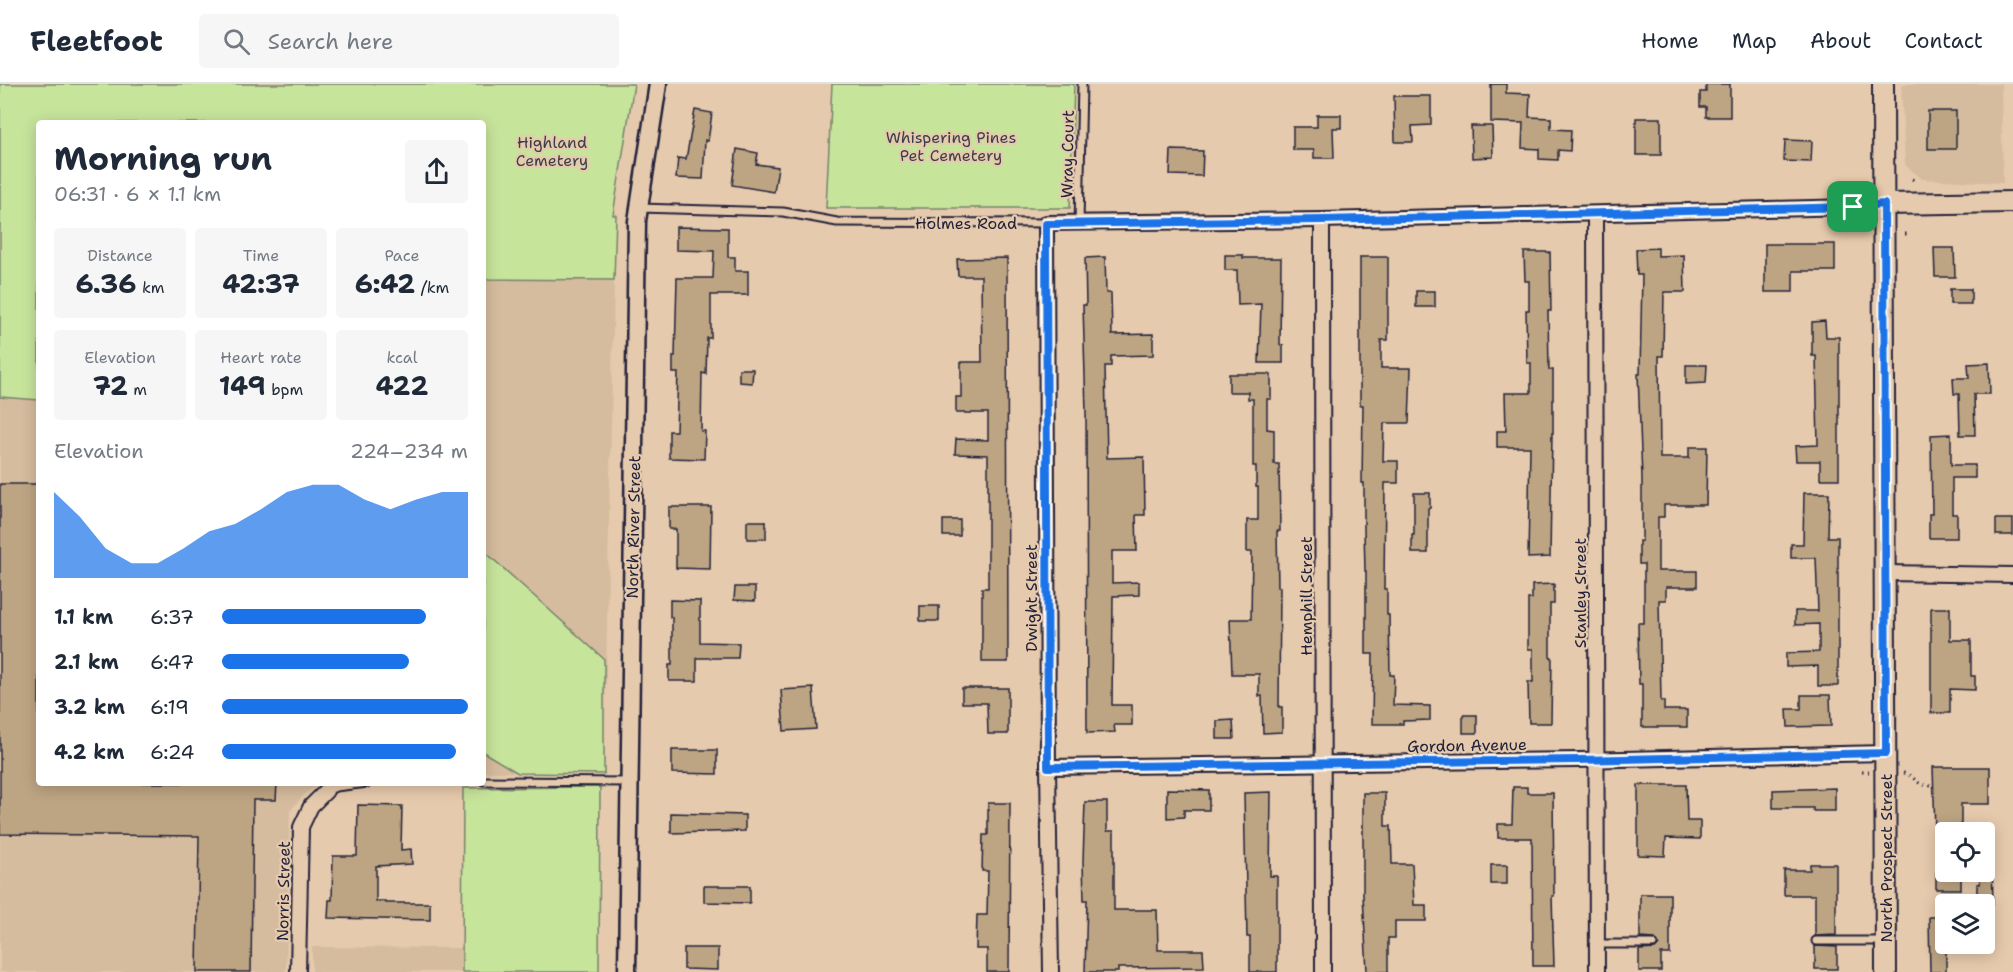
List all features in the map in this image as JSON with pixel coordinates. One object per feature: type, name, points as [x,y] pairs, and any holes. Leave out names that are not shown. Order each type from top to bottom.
[{"type":"main road","name":"North Prospect Street","points":[[1883,84],[1886,972]]},
{"type":"main road","name":"Holmes Road","points":[[1884,204],[2013,202]]},
{"type":"street","name":"North River Street","points":[[627,972],[637,221],[658,84]]},
{"type":"street","name":"Holmes Road","points":[[1046,224],[1595,214],[1853,207],[1884,204]]},
{"type":"street","name":"Stanley Street","points":[[1595,214],[1597,972]]},
{"type":"street","name":"Hemphill Street","points":[[1322,220],[1323,972]]},
{"type":"street","name":"Dwight Street","points":[[1046,224],[1051,972]]},
{"type":"street","points":[[1886,573],[2013,575]]},
{"type":"street","name":"Gordon Avenue","points":[[1048,767],[1598,760],[1886,753]]},
{"type":"street","name":"Norris Street","points":[[298,972],[301,827],[311,806],[326,791]]},
{"type":"lane","name":"Wray Court","points":[[1079,224],[1082,84]]},
{"type":"lane","name":"Holmes Road","points":[[639,208],[783,212],[837,222],[1046,224]]},
{"type":"lane","points":[[486,781],[629,782]]},
{"type":"lane","name":"Norris Street","points":[[326,791],[344,786]]},
{"type":"lane","points":[[1816,941],[1886,941]]},
{"type":"lane","points":[[1597,944],[1653,944]]},
{"type":"path","points":[[1898,773],[1910,775],[1923,786],[1933,786]]},
{"type":"shaded area","points":[[1901,84],[2001,84],[2003,183],[1922,179],[1905,165]]},
{"type":"shaded area","points":[[486,279],[614,280],[604,774],[486,772]]},
{"type":"shaded area","points":[[0,397],[36,400],[36,786],[317,786],[307,792],[290,811],[286,972],[0,972]]},
{"type":"shaded area","points":[[312,947],[462,948],[462,972],[312,972]]},
{"type":"green space","name":"Highland Cemetery","points":[[0,84],[634,84],[613,215],[616,215],[614,280],[486,279],[486,120],[36,120],[36,400],[0,397]]},
{"type":"green space","name":"Whispering Pines Pet Cemetery","points":[[832,84],[1074,84],[1070,208],[826,208]]},
{"type":"green space","points":[[486,553],[604,659],[604,774],[518,773],[486,754]]},
{"type":"green space","points":[[600,787],[599,972],[462,972],[463,788]]},
{"type":"building","points":[[1491,84],[1506,84],[1506,93],[1530,94],[1529,117],[1551,118],[1551,129],[1571,130],[1570,151],[1558,150],[1558,160],[1539,159],[1539,149],[1522,148],[1523,123],[1491,122]]},
{"type":"building","points":[[1706,84],[1730,84],[1730,117],[1706,117],[1706,107],[1700,107],[1700,92],[1706,92]]},
{"type":"building","points":[[1394,96],[1431,96],[1431,125],[1412,126],[1413,142],[1395,142]]},
{"type":"building","points":[[695,110],[712,113],[708,141],[705,140],[703,179],[676,178],[678,158],[686,159]]},
{"type":"building","points":[[1928,111],[1956,111],[1956,149],[1928,149]]},
{"type":"building","points":[[1317,115],[1341,115],[1341,128],[1333,128],[1334,158],[1314,158],[1314,150],[1293,150],[1293,127],[1317,127]]},
{"type":"building","points":[[1636,118],[1661,118],[1661,155],[1636,155]]},
{"type":"building","points":[[1471,126],[1492,126],[1493,157],[1472,158]]},
{"type":"building","points":[[1785,140],[1812,141],[1811,162],[1784,161]]},
{"type":"building","points":[[737,149],[758,153],[756,164],[778,167],[774,192],[732,185]]},
{"type":"building","points":[[1171,150],[1203,151],[1202,176],[1170,175]]},
{"type":"building","points":[[676,227],[728,228],[728,257],[735,257],[735,271],[748,271],[748,295],[711,295],[711,338],[707,338],[706,374],[702,373],[701,431],[705,431],[704,459],[669,458],[669,431],[676,431],[678,373],[673,373],[673,356],[675,356],[677,278],[713,278],[714,251],[676,250]]},
{"type":"building","points":[[1765,244],[1835,244],[1835,271],[1793,271],[1793,292],[1765,292]]},
{"type":"building","points":[[1658,248],[1658,256],[1684,255],[1685,292],[1664,292],[1663,356],[1659,356],[1660,458],[1689,458],[1689,447],[1707,447],[1706,505],[1664,505],[1664,517],[1658,517],[1658,571],[1697,571],[1697,587],[1666,587],[1666,600],[1659,600],[1661,701],[1664,701],[1664,710],[1687,710],[1687,727],[1642,727],[1642,684],[1639,684],[1638,623],[1644,623],[1644,564],[1639,564],[1639,541],[1642,541],[1642,478],[1638,374],[1640,374],[1642,275],[1637,275],[1636,249]]},
{"type":"building","points":[[1934,248],[1954,248],[1955,277],[1935,277]]},
{"type":"building","points":[[1524,252],[1550,252],[1551,311],[1548,311],[1549,370],[1553,370],[1553,433],[1550,557],[1528,558],[1530,447],[1497,447],[1497,431],[1506,431],[1505,393],[1531,393],[1531,363],[1527,363],[1526,310],[1529,310],[1529,281],[1525,281]]},
{"type":"building","points":[[1225,255],[1243,255],[1243,258],[1281,258],[1280,345],[1283,345],[1283,363],[1259,363],[1261,304],[1238,305],[1237,270],[1225,270]]},
{"type":"building","points":[[1105,257],[1106,293],[1111,293],[1112,335],[1153,334],[1153,355],[1111,356],[1111,366],[1105,366],[1107,458],[1144,457],[1145,515],[1136,515],[1137,551],[1112,551],[1112,583],[1139,582],[1139,595],[1113,596],[1112,705],[1132,705],[1132,725],[1114,725],[1115,732],[1087,733],[1086,412],[1083,305],[1086,305],[1085,258]]},
{"type":"building","points":[[1360,257],[1388,257],[1388,340],[1381,340],[1381,368],[1411,368],[1409,423],[1384,423],[1383,461],[1398,461],[1398,483],[1385,483],[1384,589],[1387,589],[1387,615],[1389,615],[1390,675],[1394,675],[1393,705],[1430,706],[1430,720],[1403,721],[1403,724],[1372,724],[1373,654],[1366,654],[1364,483],[1362,483],[1363,405],[1360,405]]},
{"type":"building","points":[[1007,258],[1008,662],[982,662],[982,588],[988,588],[988,455],[955,454],[956,439],[988,440],[988,413],[956,413],[956,397],[961,397],[961,362],[982,362],[981,276],[958,276],[957,259]]},
{"type":"building","points":[[1950,289],[1971,289],[1971,304],[1950,304]]},
{"type":"building","points":[[1416,291],[1435,291],[1435,307],[1416,307]]},
{"type":"building","points":[[1825,321],[1826,337],[1839,337],[1839,479],[1820,479],[1820,461],[1796,461],[1795,446],[1818,445],[1816,356],[1812,356],[1812,322]]},
{"type":"building","points":[[1989,363],[1990,394],[1974,394],[1975,435],[1960,435],[1959,394],[1954,394],[1953,378],[1969,378],[1968,364]]},
{"type":"building","points":[[1686,365],[1707,365],[1706,383],[1686,384]]},
{"type":"building","points":[[739,369],[753,369],[752,383],[739,382]]},
{"type":"building","points":[[1229,374],[1271,374],[1271,399],[1267,399],[1267,429],[1274,430],[1274,464],[1279,464],[1280,531],[1277,531],[1278,587],[1280,587],[1279,707],[1282,707],[1282,732],[1263,733],[1259,674],[1232,674],[1230,619],[1251,619],[1252,552],[1247,552],[1247,520],[1258,520],[1258,487],[1256,487],[1256,466],[1253,466],[1253,399],[1248,399],[1248,392],[1229,392]]},
{"type":"building","points":[[1951,434],[1951,465],[1975,465],[1975,478],[1952,478],[1952,514],[1957,514],[1957,538],[1929,538],[1929,514],[1932,514],[1931,435]]},
{"type":"building","points":[[0,484],[36,484],[36,786],[277,786],[276,800],[253,800],[251,972],[197,972],[199,836],[0,834]]},
{"type":"building","points":[[1414,493],[1430,493],[1428,553],[1412,553]]},
{"type":"building","points":[[1804,493],[1829,493],[1828,537],[1838,537],[1838,686],[1818,686],[1818,666],[1786,667],[1786,653],[1819,652],[1819,624],[1795,625],[1795,611],[1818,611],[1816,558],[1791,558],[1791,544],[1803,544]]},
{"type":"building","points":[[669,507],[711,507],[710,569],[676,568],[676,529],[669,529]]},
{"type":"building","points":[[1996,519],[2013,519],[2013,535],[1996,535]]},
{"type":"building","points":[[943,520],[960,520],[960,536],[943,536]]},
{"type":"building","points":[[747,521],[766,521],[766,539],[747,539]]},
{"type":"building","points":[[1554,584],[1554,604],[1550,604],[1551,723],[1529,723],[1528,682],[1533,682],[1533,649],[1528,649],[1528,599],[1532,599],[1532,585]]},
{"type":"building","points":[[735,587],[755,587],[755,601],[734,600]]},
{"type":"building","points":[[670,600],[700,601],[700,642],[739,643],[738,658],[697,658],[697,681],[669,681],[669,665],[672,665]]},
{"type":"building","points":[[920,606],[939,606],[939,621],[920,621]]},
{"type":"building","points":[[1931,608],[1950,608],[1950,640],[1971,640],[1971,676],[1975,676],[1975,690],[1950,689],[1950,713],[1931,713]]},
{"type":"building","points":[[813,688],[816,729],[784,731],[781,690]]},
{"type":"building","points":[[962,688],[1008,688],[1008,734],[988,734],[987,703],[962,703]]},
{"type":"building","points":[[1801,695],[1830,695],[1831,726],[1788,727],[1787,709],[1801,709]]},
{"type":"building","points":[[1463,715],[1477,715],[1477,733],[1463,733]]},
{"type":"building","points":[[1233,720],[1234,739],[1217,739],[1217,721]]},
{"type":"building","points":[[672,750],[717,750],[717,774],[672,773]]},
{"type":"building","points":[[1933,767],[1990,767],[1990,804],[1961,804],[1961,822],[1935,822],[1935,832]]},
{"type":"building","points":[[1638,785],[1686,785],[1687,821],[1700,821],[1700,839],[1666,838],[1665,856],[1638,855]]},
{"type":"building","points":[[1513,787],[1527,787],[1527,793],[1553,793],[1554,966],[1533,966],[1532,838],[1498,838],[1498,824],[1512,824]]},
{"type":"building","points":[[1835,788],[1835,811],[1813,811],[1813,808],[1773,808],[1773,790]]},
{"type":"building","points":[[1167,789],[1209,790],[1209,810],[1184,810],[1184,817],[1167,818]]},
{"type":"building","points":[[1271,792],[1270,876],[1277,876],[1277,972],[1250,972],[1250,937],[1247,937],[1244,793]]},
{"type":"building","points":[[1363,793],[1385,793],[1385,826],[1391,826],[1392,864],[1412,864],[1414,905],[1426,905],[1426,921],[1395,921],[1395,938],[1388,938],[1388,972],[1367,972],[1363,895]]},
{"type":"building","points":[[1085,802],[1107,802],[1107,831],[1114,831],[1114,910],[1157,910],[1158,950],[1203,950],[1204,967],[1118,968],[1118,972],[1085,972],[1087,900],[1084,900],[1083,861]]},
{"type":"building","points":[[988,803],[1010,803],[1009,972],[987,972],[987,949],[976,949],[977,915],[987,915],[988,871],[982,871],[983,835],[988,835]]},
{"type":"building","points":[[358,805],[402,806],[401,850],[411,849],[412,864],[376,866],[376,901],[430,903],[430,920],[328,918],[329,900],[332,900],[333,856],[357,856]]},
{"type":"building","points":[[671,813],[745,815],[745,831],[671,833]]},
{"type":"building","points":[[1810,864],[1836,864],[1836,935],[1815,936],[1815,895],[1784,895],[1784,870],[1810,870]]},
{"type":"building","points":[[1491,865],[1507,865],[1507,884],[1491,884]]},
{"type":"building","points":[[1936,882],[1961,882],[1961,889],[1936,889]]},
{"type":"building","points":[[1980,882],[1992,882],[1993,894],[1977,894],[1977,884]]},
{"type":"building","points":[[704,886],[750,886],[750,903],[704,902]]},
{"type":"building","points":[[1640,894],[1670,894],[1670,954],[1661,954],[1661,971],[1639,971],[1639,950],[1655,949],[1659,945],[1655,939],[1640,938]]},
{"type":"building","points":[[1929,917],[1935,917],[1935,954],[1946,954],[1946,972],[1930,972]]},
{"type":"building","points":[[1815,946],[1837,947],[1837,969],[1815,969]]},
{"type":"building","points":[[684,948],[718,948],[718,970],[684,969]]},
{"type":"route","points":[[1884,204],[1886,753],[1578,760],[1048,767],[1046,224],[1322,220],[1853,207],[1884,204]]}]
